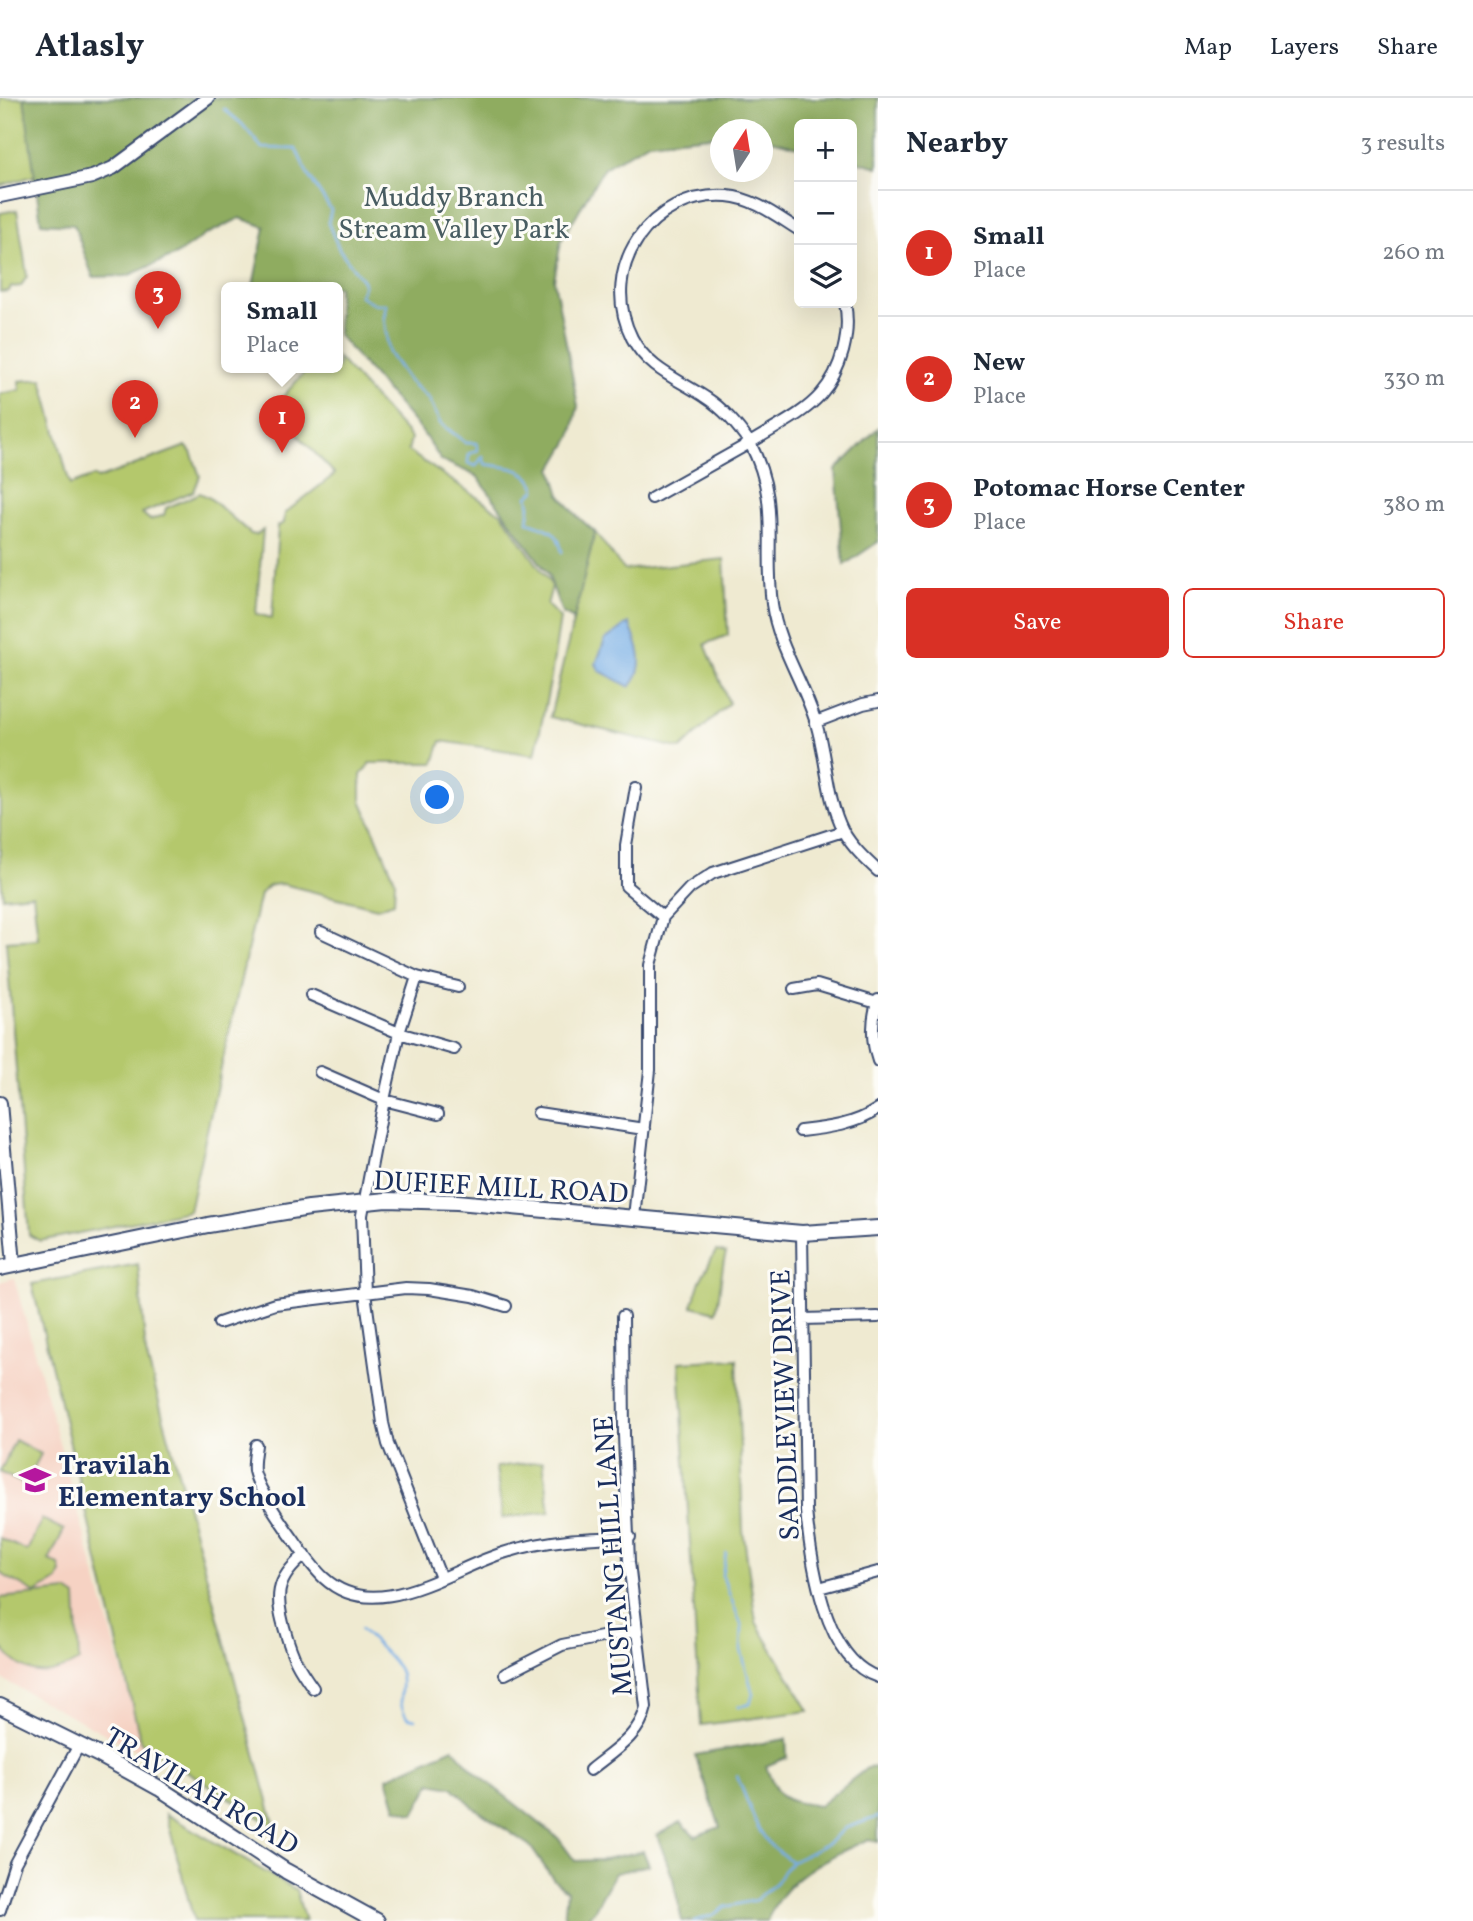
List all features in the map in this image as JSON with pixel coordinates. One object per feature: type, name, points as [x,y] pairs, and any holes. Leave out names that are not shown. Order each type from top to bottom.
[{"type":"main road","name":"DUFIEF MILL ROAD","points":[[7,1266],[208,1225],[363,1201],[457,1202],[802,1233],[878,1228]]},
{"type":"main road","name":"TRAVILAH ROAD","points":[[0,1706],[159,1788],[286,1871],[377,1921]]},
{"type":"street","points":[[0,196],[92,177],[113,168],[208,98]]},
{"type":"street","points":[[794,227],[753,203],[730,197],[706,196],[682,202],[657,216],[640,235],[628,256],[621,281],[622,311],[638,349],[649,362],[720,408],[734,421],[750,443],[761,465],[771,513],[769,575],[772,607],[782,641],[816,722],[830,795],[843,831],[856,851],[878,871]]},
{"type":"street","points":[[652,498],[750,443],[808,406],[821,394],[842,354],[846,336],[845,308]]},
{"type":"street","points":[[816,722],[878,701]]},
{"type":"street","points":[[636,787],[626,845],[626,886],[663,917]]},
{"type":"street","points":[[634,1217],[650,1070],[650,965],[663,917],[690,888],[713,873],[843,831]]},
{"type":"street","points":[[321,932],[417,976],[458,987]]},
{"type":"street","points":[[417,976],[399,1033],[363,1201],[365,1293],[388,1444],[441,1578]]},
{"type":"street","points":[[794,989],[817,985],[877,1002],[873,1023],[873,1047],[878,1062]]},
{"type":"street","points":[[311,995],[399,1033],[454,1049]]},
{"type":"street","points":[[320,1072],[384,1100],[438,1114]]},
{"type":"street","points":[[0,1103],[7,1266]]},
{"type":"street","points":[[800,1131],[835,1127],[867,1117],[878,1109]]},
{"type":"street","points":[[538,1113],[644,1129]]},
{"type":"street","name":"SADDLEVIEW DRIVE","points":[[802,1233],[806,1511],[809,1542],[819,1588],[837,1640],[857,1667],[878,1677]]},
{"type":"street","points":[[219,1324],[275,1304],[406,1289],[429,1289],[473,1296],[506,1307]]},
{"type":"street","name":"MUSTANG HILL LANE","points":[[590,1770],[633,1735],[644,1717],[646,1697],[629,1562],[623,1316]]},
{"type":"street","points":[[803,1318],[878,1317]]},
{"type":"street","points":[[256,1445],[254,1460],[258,1480],[278,1517],[305,1555],[325,1579],[343,1590],[372,1598],[401,1594],[500,1554],[539,1542],[630,1537]]},
{"type":"street","points":[[305,1555],[289,1568],[278,1595],[279,1609],[295,1663],[313,1688]]},
{"type":"street","points":[[819,1588],[878,1572]]},
{"type":"street","points":[[505,1674],[562,1645],[638,1630]]},
{"type":"street","points":[[0,1910],[15,1863],[79,1745]]},
{"type":"shaded area","name":"Travilah Elementary School","points":[[14,1278],[145,1755],[0,1678],[0,1282]]},
{"type":"green space","points":[[0,98],[202,98],[35,185],[33,176],[0,186]]},
{"type":"green space","name":"Muddy Branch Stream Valley Park","points":[[24,98],[878,98],[878,167],[857,161],[857,119],[794,119],[794,146],[773,140],[773,119],[710,119],[710,136],[649,142],[604,168],[561,241],[554,280],[578,406],[571,437],[552,469],[560,495],[595,532],[574,619],[562,613],[548,574],[477,476],[441,460],[420,429],[343,341],[343,282],[254,282],[265,227],[240,218],[205,235],[176,255],[127,276],[93,277],[74,225],[41,223]]},
{"type":"green space","points":[[17,210],[27,276],[21,286],[0,292],[0,213]]},
{"type":"green space","points":[[343,363],[411,438],[408,451],[502,514],[552,586],[547,605],[560,618],[535,755],[441,741],[434,763],[370,763],[361,775],[361,800],[395,880],[394,902],[377,908],[283,884],[270,886],[260,894],[189,1211],[40,1241],[29,1235],[6,941],[38,939],[33,894],[3,897],[0,867],[0,394],[20,390],[19,381],[42,379],[70,485],[94,476],[97,479],[186,446],[200,476],[194,491],[142,513],[150,520],[164,515],[166,508],[200,493],[210,498],[251,534],[256,535],[263,530],[256,614],[272,618],[278,526],[284,523],[285,513],[335,474],[276,412],[281,407],[278,402],[304,373],[343,373]]},
{"type":"green space","points":[[878,428],[878,542],[844,565],[836,470]]},
{"type":"green space","points":[[595,532],[624,570],[724,559],[728,635],[705,644],[729,703],[681,749],[550,717]]},
{"type":"green space","points":[[716,1251],[726,1253],[716,1312],[692,1306],[700,1281]]},
{"type":"green space","points":[[138,1264],[146,1354],[275,1827],[141,1742],[32,1284]]},
{"type":"green space","points":[[737,1359],[743,1530],[756,1622],[809,1711],[701,1725],[679,1362]]},
{"type":"green space","points":[[15,1440],[41,1454],[25,1485],[0,1472]]},
{"type":"green space","points":[[543,1461],[550,1512],[502,1518],[496,1467]]},
{"type":"green space","points":[[42,1519],[64,1530],[49,1560],[59,1565],[61,1572],[58,1580],[35,1593],[0,1573],[0,1538],[27,1551]]},
{"type":"green space","points":[[67,1591],[76,1597],[79,1661],[56,1671],[36,1672],[26,1669],[0,1645],[0,1598]]},
{"type":"green space","points":[[786,1739],[787,1757],[766,1766],[774,1787],[790,1800],[819,1806],[867,1768],[878,1767],[878,1842],[869,1839],[809,1870],[785,1891],[767,1921],[682,1921],[673,1879],[657,1835],[681,1822],[695,1836],[720,1827],[695,1755]]},
{"type":"green space","points":[[453,1748],[476,1773],[558,1838],[575,1861],[600,1860],[643,1851],[649,1865],[615,1873],[594,1911],[585,1921],[564,1921],[567,1891],[554,1880],[530,1846],[473,1807],[452,1787],[431,1783],[414,1814],[396,1808],[387,1778]]},
{"type":"green space","points":[[166,1814],[296,1890],[305,1921],[194,1921]]},
{"type":"water","points":[[629,623],[640,655],[639,671],[630,687],[600,671],[596,664],[605,640]]},
{"type":"waterway","points":[[224,109],[242,124],[262,148],[296,149],[308,175],[331,210],[328,223],[339,249],[363,281],[360,296],[375,304],[386,304],[384,318],[389,353],[408,380],[429,399],[440,423],[466,443],[476,443],[478,450],[469,454],[468,463],[476,466],[483,456],[485,464],[516,470],[528,476],[536,490],[528,496],[528,522],[555,534],[562,552]]},
{"type":"waterway","points":[[726,1553],[722,1575],[742,1627],[741,1650],[753,1694],[750,1704],[738,1707]]},
{"type":"waterway","points":[[361,1629],[396,1665],[401,1676],[403,1710],[407,1717],[415,1719]]},
{"type":"waterway","points":[[737,1776],[758,1828],[770,1845],[792,1862]]},
{"type":"waterway","points":[[694,1921],[713,1915],[725,1907],[756,1900],[777,1882],[792,1862],[830,1842],[845,1828],[878,1817]]},
{"type":"place","name":"Potomac Horse Center","points":[[158,329]]},
{"type":"place","name":"New","points":[[135,438]]},
{"type":"place","name":"Small","points":[[282,453]]},
{"type":"place","name":"Travilah Elementary School","points":[[35,1480]]}]
